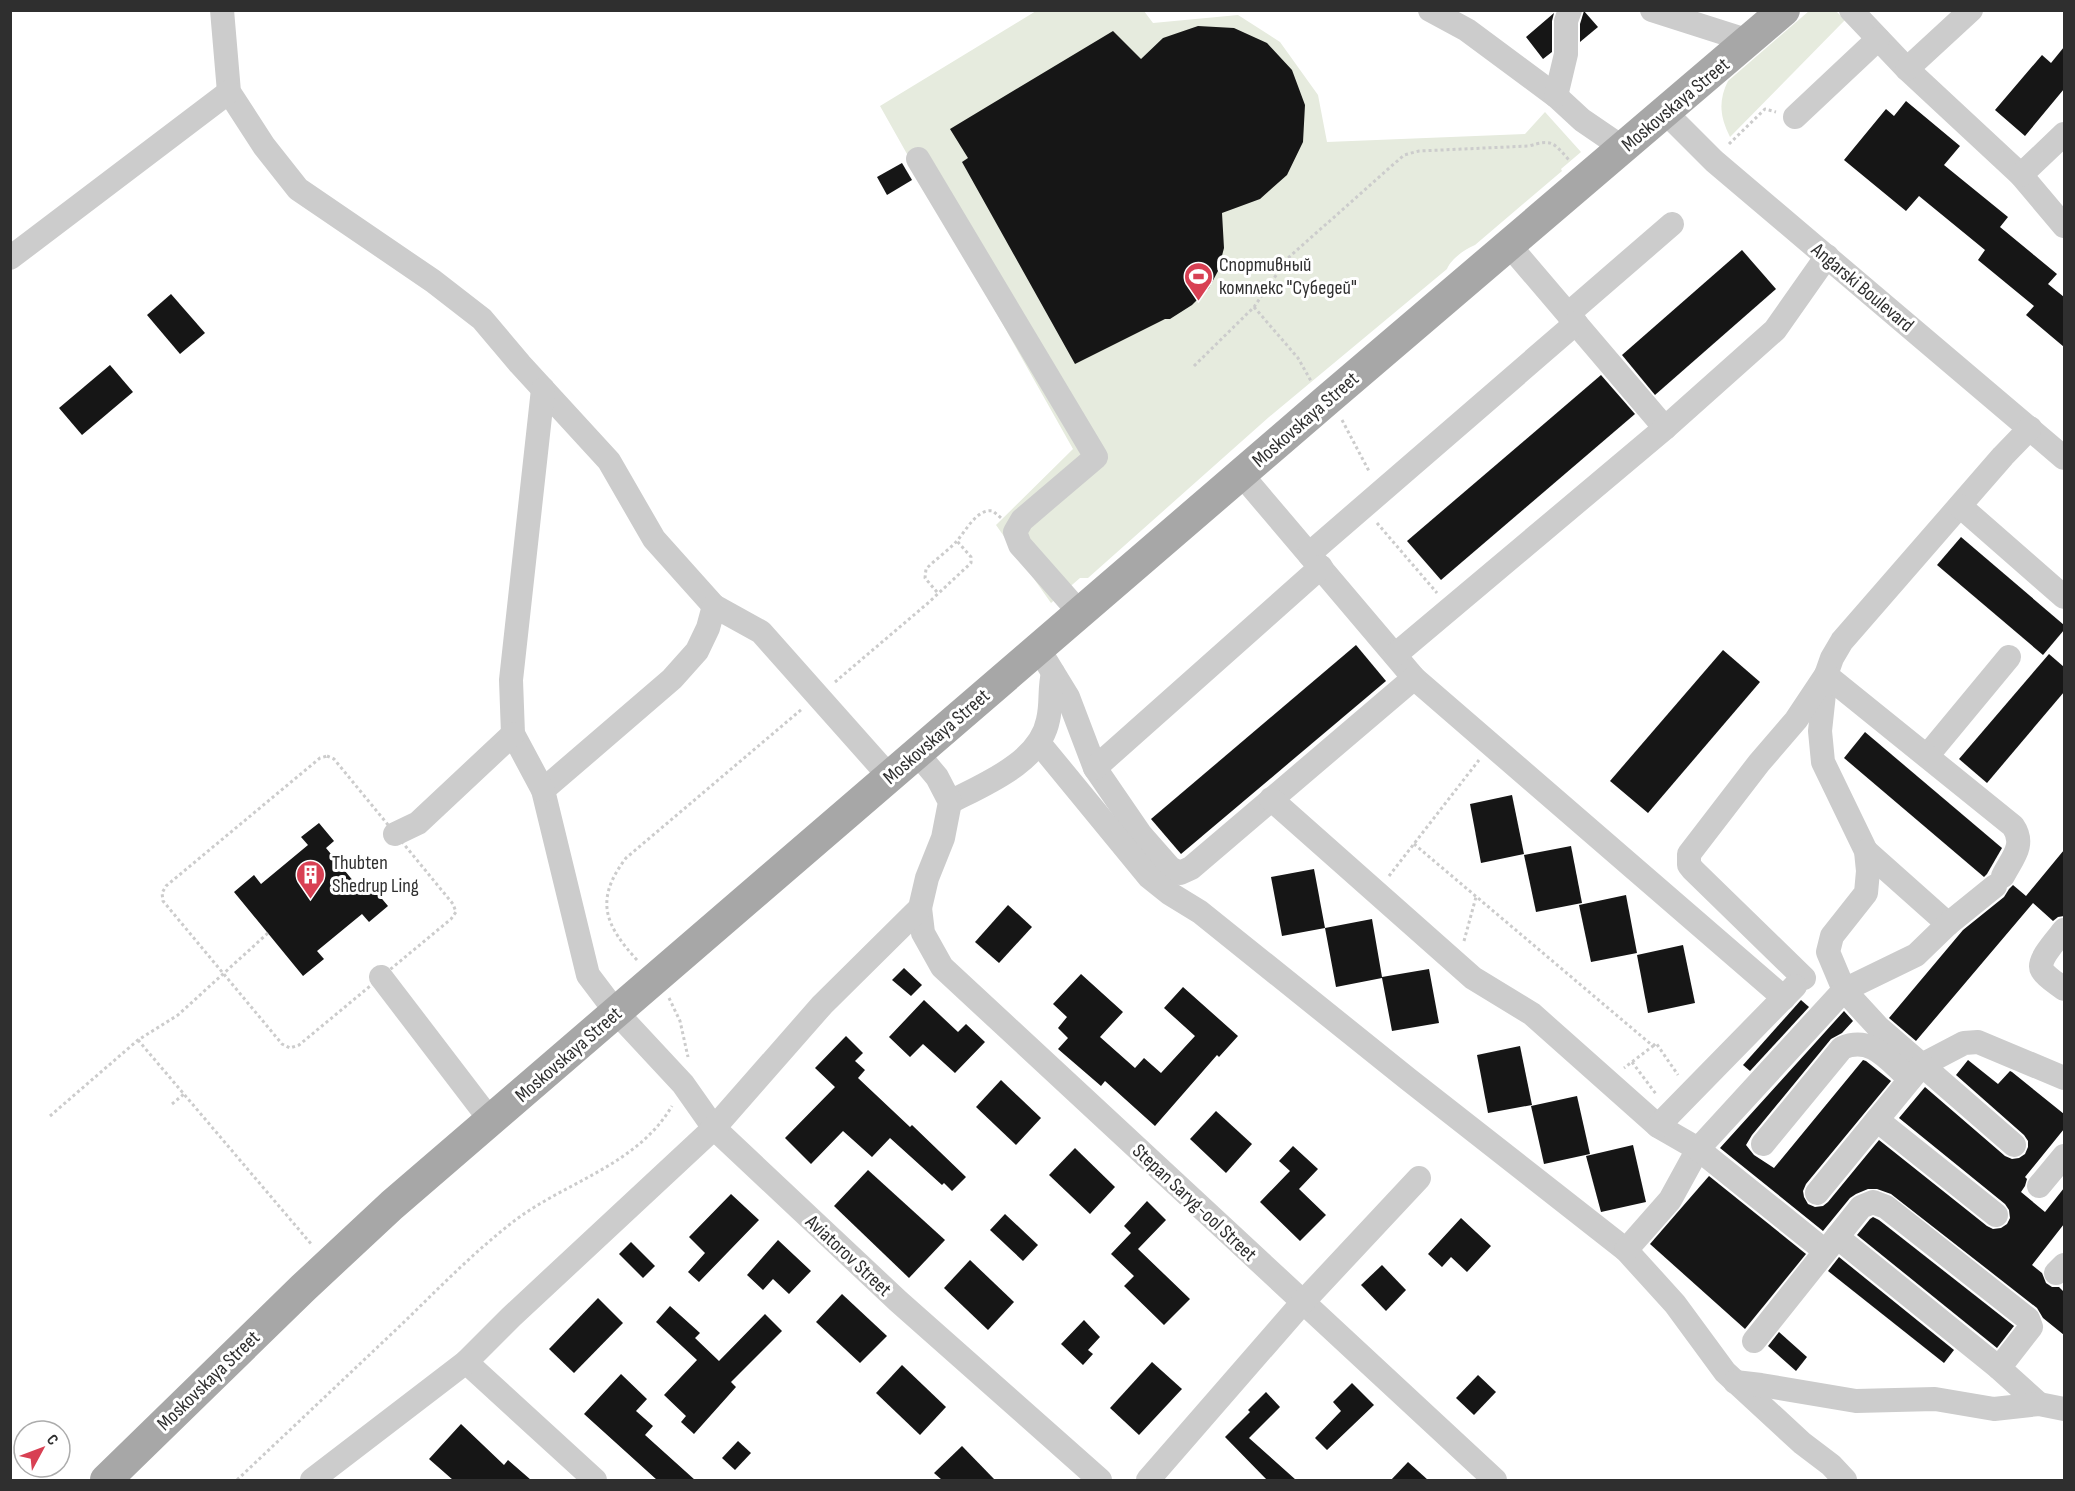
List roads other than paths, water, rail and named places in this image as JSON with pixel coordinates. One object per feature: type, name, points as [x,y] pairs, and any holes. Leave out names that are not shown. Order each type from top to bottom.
[{"type":"main road","name":"Moskovskaya Street","points":[[106,1480],[328,1264],[392,1205],[916,752],[1046,661],[1080,613],[1784,10]]},
{"type":"street","points":[[222,10],[229,92],[264,146],[298,189],[415,268],[482,319],[609,461],[654,539],[714,606],[761,632],[889,776]]},
{"type":"street","points":[[1430,10],[1471,20],[1582,120],[1623,148]]},
{"type":"street","points":[[1556,96],[1566,54],[1566,21],[1570,10]]},
{"type":"street","points":[[1652,10],[1749,41]]},
{"type":"street","points":[[1851,10],[1907,69],[2021,175],[2064,226]]},
{"type":"street","points":[[1907,69],[1971,10]]},
{"type":"street","points":[[1795,117],[1878,39]]},
{"type":"street","points":[[10,258],[229,92]]},
{"type":"street","name":"Angarski Boulevard","points":[[1665,112],[1714,161],[2064,458]]},
{"type":"street","points":[[2021,175],[2059,146]]},
{"type":"street","points":[[918,159],[1096,457],[1022,520],[1015,532],[1020,545],[1080,613]]},
{"type":"street","points":[[1095,768],[1315,561],[1364,508],[1572,319],[1672,224]]},
{"type":"street","points":[[1509,246],[1665,428]]},
{"type":"street","points":[[1395,655],[1665,428],[1775,330],[1827,256]]},
{"type":"street","points":[[395,834],[418,823],[513,734],[511,680],[543,389]]},
{"type":"street","points":[[1664,1120],[1828,952],[1832,936],[1866,892],[1868,871],[1866,851],[1823,762],[1820,731],[1826,675],[1832,658],[1842,641],[2030,428]]},
{"type":"street","points":[[1241,474],[1414,678],[1784,998]]},
{"type":"street","points":[[1960,506],[2064,597]]},
{"type":"street","points":[[543,790],[672,679],[697,651],[708,628],[714,606]]},
{"type":"street","points":[[1927,756],[2009,657]]},
{"type":"street","points":[[1046,661],[1068,698],[1095,768],[1141,835],[1170,868],[1180,873],[1191,868],[1414,678]]},
{"type":"street","points":[[950,802],[998,777],[1025,757],[1039,743],[1048,720],[1049,688],[1046,661]]},
{"type":"street","points":[[1626,1250],[1670,1200],[1698,1149],[1844,990],[1916,954],[1999,881],[2020,844],[2018,832],[2013,826],[1826,675]]},
{"type":"street","points":[[1804,978],[1693,870],[1688,860],[1691,849],[1759,763],[1797,720],[1826,675]]},
{"type":"street","name":"Aviatorov Street","points":[[513,734],[543,790],[588,975],[616,1012],[683,1084],[714,1128],[898,1301],[1100,1480]]},
{"type":"street","points":[[1039,743],[1149,877],[1169,893],[1200,912],[1626,1250],[1675,1304],[1725,1372],[1845,1480]]},
{"type":"street","points":[[312,1480],[466,1362],[511,1317],[714,1128],[822,1005],[920,908],[927,878],[943,838],[950,802],[937,777],[916,752]]},
{"type":"street","points":[[1271,799],[1486,987],[1532,1014],[1607,1081],[1664,1120],[1698,1149],[2000,1368],[2039,1404]]},
{"type":"street","points":[[1866,851],[1948,924]]},
{"type":"street","name":"Stepan Saryg-ool Street","points":[[920,908],[923,933],[942,967],[1495,1480]]},
{"type":"street","points":[[2064,930],[2040,965],[2043,971],[2064,989]]},
{"type":"street","points":[[1828,952],[1844,990],[1916,1072]]},
{"type":"street","points":[[381,977],[491,1121]]},
{"type":"street","points":[[1817,1193],[1916,1072],[1964,1043],[1978,1041],[2064,1078]]},
{"type":"street","points":[[1763,1144],[1842,1048],[1862,1043],[1872,1046],[1916,1072],[2014,1145]]},
{"type":"street","points":[[1877,1120],[1996,1215]]},
{"type":"street","points":[[2039,1186],[2064,1156]]},
{"type":"street","points":[[1148,1480],[1303,1302],[1419,1178]]},
{"type":"street","points":[[1754,1341],[1862,1207],[1867,1203],[1879,1203],[2028,1319],[2031,1327],[2029,1331],[2000,1368]]},
{"type":"street","points":[[466,1362],[595,1480]]},
{"type":"street","points":[[1735,1382],[1856,1401],[1935,1400],[1994,1409],[2039,1404],[2064,1409]]},
{"type":"place","name":"Спортивный комплекс \"Субедей\"","points":[[1198,302]]},
{"type":"place","name":"Thubten Shedrup Ling","points":[[311,900]]}]
